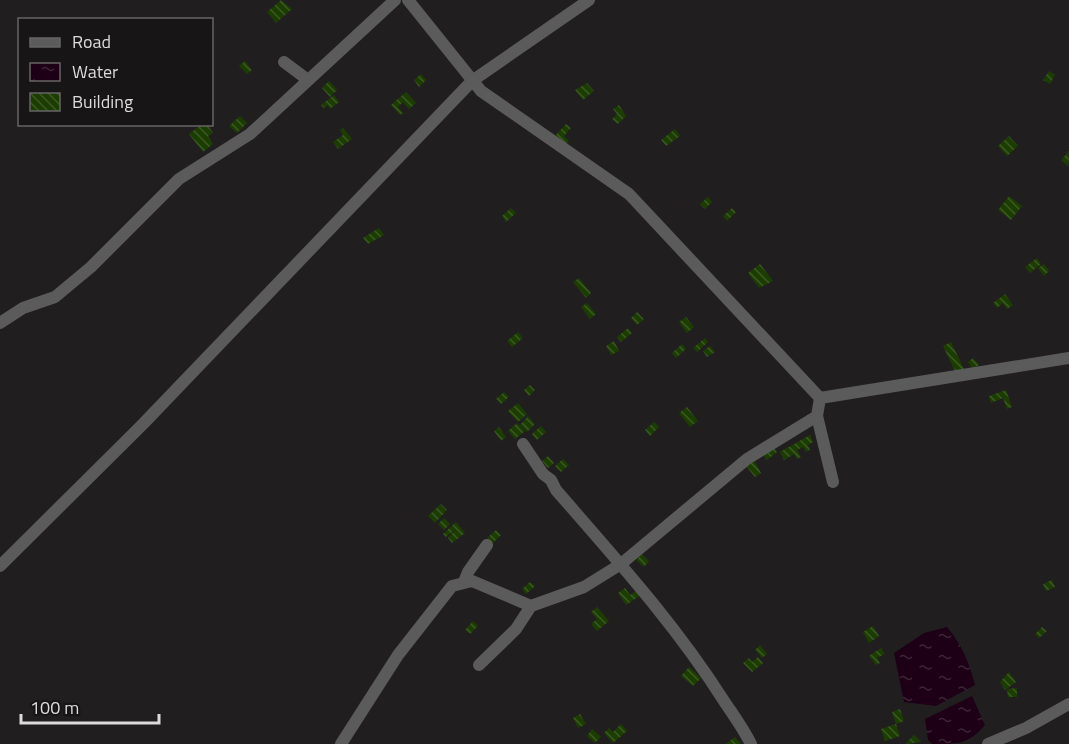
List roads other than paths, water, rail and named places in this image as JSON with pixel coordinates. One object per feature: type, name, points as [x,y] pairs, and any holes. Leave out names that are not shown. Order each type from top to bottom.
[{"type":"street","points":[[0,323],[23,308],[55,297],[91,267],[179,179],[250,134],[395,0]]},
{"type":"street","points":[[408,0],[481,91],[629,194],[820,398]]},
{"type":"street","points":[[0,566],[143,424],[472,81],[589,0]]},
{"type":"street","points":[[284,62],[308,80]]},
{"type":"street","points":[[820,398],[1069,358]]},
{"type":"street","points":[[820,398],[817,416],[833,482]]},
{"type":"street","points":[[479,665],[516,629],[531,606],[584,587],[621,564],[747,459],[817,416]]},
{"type":"street","points":[[523,444],[556,490],[643,588],[716,686],[739,720],[751,744]]},
{"type":"street","points":[[464,582],[468,572],[487,545]]},
{"type":"street","points":[[341,744],[404,648],[452,586],[472,581],[531,606]]},
{"type":"street","points":[[988,744],[1026,728],[1069,704]]},
{"type":"water","points":[[947,627],[964,654],[975,685],[936,706],[904,702],[894,653],[924,633]]},
{"type":"water","points":[[972,696],[985,725],[974,736],[962,742],[932,744],[928,740],[925,719]]}]
